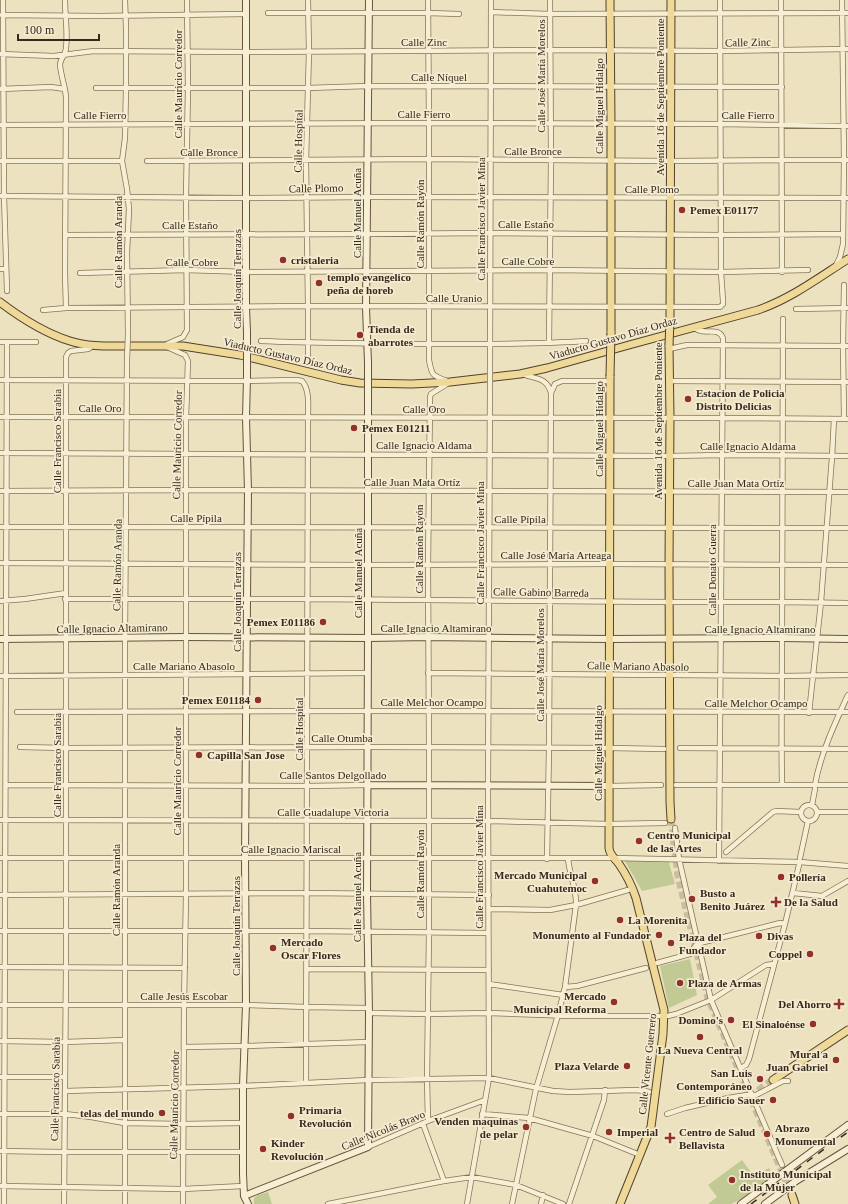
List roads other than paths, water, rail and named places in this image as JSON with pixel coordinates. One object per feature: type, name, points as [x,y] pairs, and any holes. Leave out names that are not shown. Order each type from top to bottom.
[{"type":"main road","name":"Calle Miguel Hidalgo","points":[[610,0],[611,307],[609,848],[613,858]]},
{"type":"main road","name":"Avenida 16 de Septiembre Poniente","points":[[668,821],[670,712],[669,347],[671,272],[671,0]]},
{"type":"main road","name":"Viaducto Gustavo Díaz Ordaz","points":[[0,302],[14,313],[69,341],[99,346],[197,347],[240,355],[341,380],[360,383],[412,384],[450,382],[520,374],[547,368],[772,306],[794,295],[848,259]]},
{"type":"main road","name":"Calle Vicente Guerrero","points":[[613,858],[619,864],[632,887],[636,898],[664,1010],[663,1034],[651,1127],[620,1204]]},
{"type":"main road","points":[[773,1080],[848,1030]]},
{"type":"main road","points":[[792,1195],[795,1204]]},
{"type":"street","points":[[3,0],[2,234],[7,290]]},
{"type":"street","points":[[65,0],[67,46],[65,55],[60,64],[65,89],[66,124],[66,308]]},
{"type":"street","name":"Calle Ramón Aranda","points":[[125,0],[127,51],[124,150],[122,161],[128,197],[125,638],[125,1204]]},
{"type":"street","name":"Calle Mauricio Corredor","points":[[164,346],[183,337],[187,330],[186,197],[188,52],[186,0]]},
{"type":"street","name":"Calle Joaquín Terrazas","points":[[246,0],[246,417],[248,564],[245,820],[246,1006],[243,1086],[243,1186],[244,1196],[248,1204]]},
{"type":"street","name":"Calle Hospital","points":[[308,0],[309,51],[306,161],[308,234],[308,354]]},
{"type":"street","name":"Calle Manuel Acuña","points":[[368,1147],[368,363],[366,306],[368,234],[369,0]]},
{"type":"street","name":"Calle Ramón Rayón","points":[[428,0],[429,360],[431,372],[435,376],[450,382]]},
{"type":"street","name":"Calle Francisco Javier Mina","points":[[467,1204],[489,1078],[488,748],[490,637],[489,491],[491,0]]},
{"type":"street","name":"Calle José María Morelos","points":[[549,343],[551,160],[550,0]]},
{"type":"street","points":[[720,0],[721,272]]},
{"type":"street","points":[[781,0],[782,272]]},
{"type":"street","points":[[834,268],[842,252],[845,198],[846,126],[842,87],[842,0]]},
{"type":"street","points":[[491,12],[550,14],[848,13]]},
{"type":"street","points":[[268,13],[459,14]]},
{"type":"street","points":[[2,15],[65,16],[246,14]]},
{"type":"street","name":"Calle Zinc","points":[[2,54],[54,56],[94,51],[721,51],[848,49]]},
{"type":"street","name":"Calle Níquel","points":[[96,88],[308,88],[368,86],[782,87]]},
{"type":"street","points":[[2,88],[51,87],[65,89]]},
{"type":"street","points":[[842,87],[848,87]]},
{"type":"street","name":"Calle Fierro","points":[[2,125],[429,123],[782,124],[846,126]]},
{"type":"street","name":"Calle Bronce","points":[[147,161],[429,159],[670,161],[846,160]]},
{"type":"street","points":[[2,161],[122,161]]},
{"type":"street","name":"Calle Plomo","points":[[2,196],[247,198],[845,198]]},
{"type":"street","name":"Calle Estaño","points":[[65,234],[843,234]]},
{"type":"street","points":[[0,269],[6,269]]},
{"type":"street","name":"Calle Cobre","points":[[80,273],[186,270],[247,272],[490,270],[782,272],[808,270]]},
{"type":"street","name":"Calle Uranio","points":[[43,310],[66,308],[308,306],[717,308],[722,307],[723,301],[721,272]]},
{"type":"street","points":[[844,285],[846,308],[846,419]]},
{"type":"street","points":[[796,309],[846,308]]},
{"type":"street","points":[[782,785],[783,319]]},
{"type":"street","points":[[693,327],[699,332],[715,331],[720,333],[723,338],[723,346]]},
{"type":"street","points":[[262,341],[367,344],[490,344],[586,341]]},
{"type":"street","points":[[0,342],[36,342]]},
{"type":"street","points":[[4,1204],[2,1186],[2,931],[3,820],[6,785],[6,676],[3,639],[6,601],[7,342]]},
{"type":"street","name":"Calle Francisco Sarabia","points":[[64,1204],[63,1152],[65,1114],[66,1004],[66,357],[71,351],[88,349],[91,345]]},
{"type":"street","points":[[669,347],[687,345],[846,346]]},
{"type":"street","name":"Calle Mauricio Corredor","points":[[164,346],[183,353],[188,359],[186,418],[186,931],[182,1151],[183,1204]]},
{"type":"street","name":"Calle Donato Guerra","points":[[719,860],[721,712],[720,565],[723,346]]},
{"type":"street","points":[[520,374],[545,381],[549,386],[551,393]]},
{"type":"street","points":[[551,393],[556,384],[562,381],[610,378]]},
{"type":"street","points":[[0,380],[187,381],[247,379]]},
{"type":"street","name":"Calle Hospital","points":[[247,379],[300,380],[305,384],[308,399],[306,1083]]},
{"type":"street","points":[[670,381],[846,382]]},
{"type":"street","name":"Calle Ramón Rayón","points":[[428,1121],[429,417],[431,394],[450,382]]},
{"type":"street","name":"Calle José María Morelos","points":[[547,859],[549,785],[551,393]]},
{"type":"street","name":"Calle Oro","points":[[0,417],[846,419]]},
{"type":"street","points":[[809,713],[821,602],[834,419]]},
{"type":"street","name":"Calle Ignacio Aldama","points":[[0,453],[848,456]]},
{"type":"street","name":"Calle Juan Mata Ortíz","points":[[0,491],[368,490],[848,492]]},
{"type":"street","name":"Calle Pípila","points":[[0,527],[308,526],[368,528],[848,528]]},
{"type":"street","name":"Calle José María Arteaga","points":[[0,563],[186,565],[848,565]]},
{"type":"street","name":"Calle Gabino Barreda","points":[[0,601],[66,596],[186,600],[368,599],[549,602],[848,603]]},
{"type":"street","name":"Calle Ignacio Altamirano","points":[[3,639],[186,637],[848,639]]},
{"type":"street","name":"Calle Mariano Abasolo","points":[[0,676],[368,673]]},
{"type":"street","name":"Calle Mariano Abasolo","points":[[428,673],[782,676],[848,675]]},
{"type":"street","points":[[812,806],[817,776],[840,712],[848,695]]},
{"type":"street","name":"Calle Melchor Ocampo","points":[[17,712],[848,712]]},
{"type":"street","name":"Calle Otumba","points":[[20,747],[246,748],[367,746],[610,748],[664,750]]},
{"type":"street","points":[[680,748],[848,749]]},
{"type":"street","name":"Calle Santos Delgollado","points":[[6,785],[661,785]]},
{"type":"street","points":[[676,785],[782,785],[815,787],[848,785]]},
{"type":"street","points":[[801,812],[806,806],[812,806],[818,812]]},
{"type":"street","points":[[726,852],[773,812],[801,812]]},
{"type":"street","points":[[801,812],[803,818],[808,821],[814,820],[818,812]]},
{"type":"street","points":[[818,812],[848,812]]},
{"type":"street","name":"Calle Guadalupe Victoria","points":[[3,820],[489,821],[609,824],[668,821]]},
{"type":"street","points":[[800,858],[808,821]]},
{"type":"street","points":[[675,828],[679,859],[711,1000],[782,1165]]},
{"type":"street","name":"Calle Ignacio Mariscal","points":[[3,858],[613,858],[719,860]]},
{"type":"street","points":[[512,1204],[536,1088],[565,987],[576,905],[576,895],[568,858]]},
{"type":"street","points":[[719,860],[800,862],[848,866]]},
{"type":"street","points":[[741,1068],[746,1065],[749,1059],[799,865]]},
{"type":"street","points":[[793,893],[822,896],[848,881]]},
{"type":"street","points":[[489,909],[550,910],[576,905],[628,890]]},
{"type":"street","points":[[3,895],[186,895],[307,893],[489,895]]},
{"type":"street","points":[[657,963],[690,954],[698,944],[780,923],[785,924]]},
{"type":"street","points":[[2,931],[307,931],[488,933]]},
{"type":"street","points":[[668,1016],[711,1000],[766,965],[774,964]]},
{"type":"street","points":[[3,967],[185,968]]},
{"type":"street","points":[[565,987],[577,986],[646,968]]},
{"type":"street","points":[[307,969],[489,970]]},
{"type":"street","points":[[489,984],[563,995]]},
{"type":"street","name":"Calle Jesús Escobar","points":[[2,1005],[66,1004],[246,1006],[369,1010],[428,1014],[660,1016]]},
{"type":"street","points":[[2,1041],[65,1042],[124,1040]]},
{"type":"street","points":[[184,1047],[368,1042]]},
{"type":"street","points":[[2,1077],[65,1077]]},
{"type":"street","points":[[65,1091],[243,1086],[368,1080],[489,1078],[553,1091],[570,1092],[635,1090],[649,1092]]},
{"type":"street","points":[[667,1114],[685,1108],[728,1098],[758,1095],[783,1081],[788,1081]]},
{"type":"street","points":[[569,1204],[593,1136],[606,1090]]},
{"type":"street","name":"Calle Nicolás Bravo","points":[[244,1196],[368,1147],[428,1121],[485,1100]]},
{"type":"street","points":[[2,1114],[65,1114],[124,1123],[243,1123]]},
{"type":"street","points":[[482,1114],[529,1118],[593,1136],[640,1155]]},
{"type":"street","points":[[423,1124],[444,1181]]},
{"type":"street","points":[[741,1204],[848,1125]]},
{"type":"street","points":[[765,1204],[796,1181],[848,1149]]},
{"type":"street","points":[[2,1151],[243,1152]]},
{"type":"street","points":[[328,1204],[444,1181],[472,1177],[516,1185],[563,1204]]},
{"type":"street","points":[[2,1186],[125,1189],[183,1189],[243,1186]]},
{"type":"street","points":[[541,1204],[543,1195]]},
{"type":"street","points":[[242,1204],[244,1196]]},
{"type":"street","points":[[359,1198],[361,1204]]},
{"type":"tunnel","points":[[671,819],[678,876],[708,998],[792,1195]]},
{"type":"tunnel","points":[[754,1100],[759,1090],[773,1080]]},
{"type":"railway","points":[[751,1204],[848,1132]]},
{"type":"place","name":"Pemex E01177","points":[[682,210]]},
{"type":"place","name":"cristaleria","points":[[283,260]]},
{"type":"place","name":"templo evangelico peña de horeb","points":[[319,283]]},
{"type":"place","name":"Tienda de abarrotes","points":[[360,335]]},
{"type":"place","name":"Estacion de Policia Distrito Delicias","points":[[688,399]]},
{"type":"place","name":"Pemex E01211","points":[[354,428]]},
{"type":"place","name":"Pemex E01186","points":[[323,622]]},
{"type":"place","name":"Pemex E01184","points":[[258,700]]},
{"type":"place","name":"Capilla San Jose","points":[[199,755]]},
{"type":"place","name":"Centro Municipal de las Artes","points":[[639,841]]},
{"type":"place","name":"Pollería","points":[[781,877]]},
{"type":"place","name":"Mercado Municipal Cuahutemoc","points":[[595,881]]},
{"type":"place","name":"Busto a Benito Juárez","points":[[692,899]]},
{"type":"place","name":"De la Salud","points":[[776,902]]},
{"type":"place","name":"La Morenita","points":[[620,920]]},
{"type":"place","name":"Monumento al Fundador","points":[[659,935]]},
{"type":"place","name":"Divas","points":[[759,936]]},
{"type":"place","name":"Plaza del Fundador","points":[[671,943]]},
{"type":"place","name":"Mercado Oscar Flores","points":[[273,948]]},
{"type":"place","name":"Coppel","points":[[810,954]]},
{"type":"place","name":"Plaza de Armas","points":[[680,983]]},
{"type":"place","name":"Mercado Municipal Reforma","points":[[614,1002]]},
{"type":"place","name":"Del Ahorro","points":[[839,1004]]},
{"type":"place","name":"Domino's","points":[[731,1020]]},
{"type":"place","name":"El Sinaloénse","points":[[813,1024]]},
{"type":"place","name":"La Nueva Central","points":[[700,1037]]},
{"type":"place","name":"Mural a Juan Gabriel","points":[[836,1060]]},
{"type":"place","name":"Plaza Velarde","points":[[627,1066]]},
{"type":"place","name":"San Luis Contemporáneo","points":[[760,1079]]},
{"type":"place","name":"Edificio Sauer","points":[[773,1100]]},
{"type":"place","name":"telas del mundo","points":[[162,1113]]},
{"type":"place","name":"Primaria Revolución","points":[[291,1116]]},
{"type":"place","name":"Venden maquinas de pelar","points":[[526,1127]]},
{"type":"place","name":"Imperial","points":[[609,1132]]},
{"type":"place","name":"Abrazo Monumental","points":[[767,1134]]},
{"type":"place","name":"Centro de Salud Bellavista","points":[[670,1138]]},
{"type":"place","name":"Kinder Revolución","points":[[263,1149]]},
{"type":"place","name":"Instituto Municipal de la Mujer","points":[[732,1180]]}]
